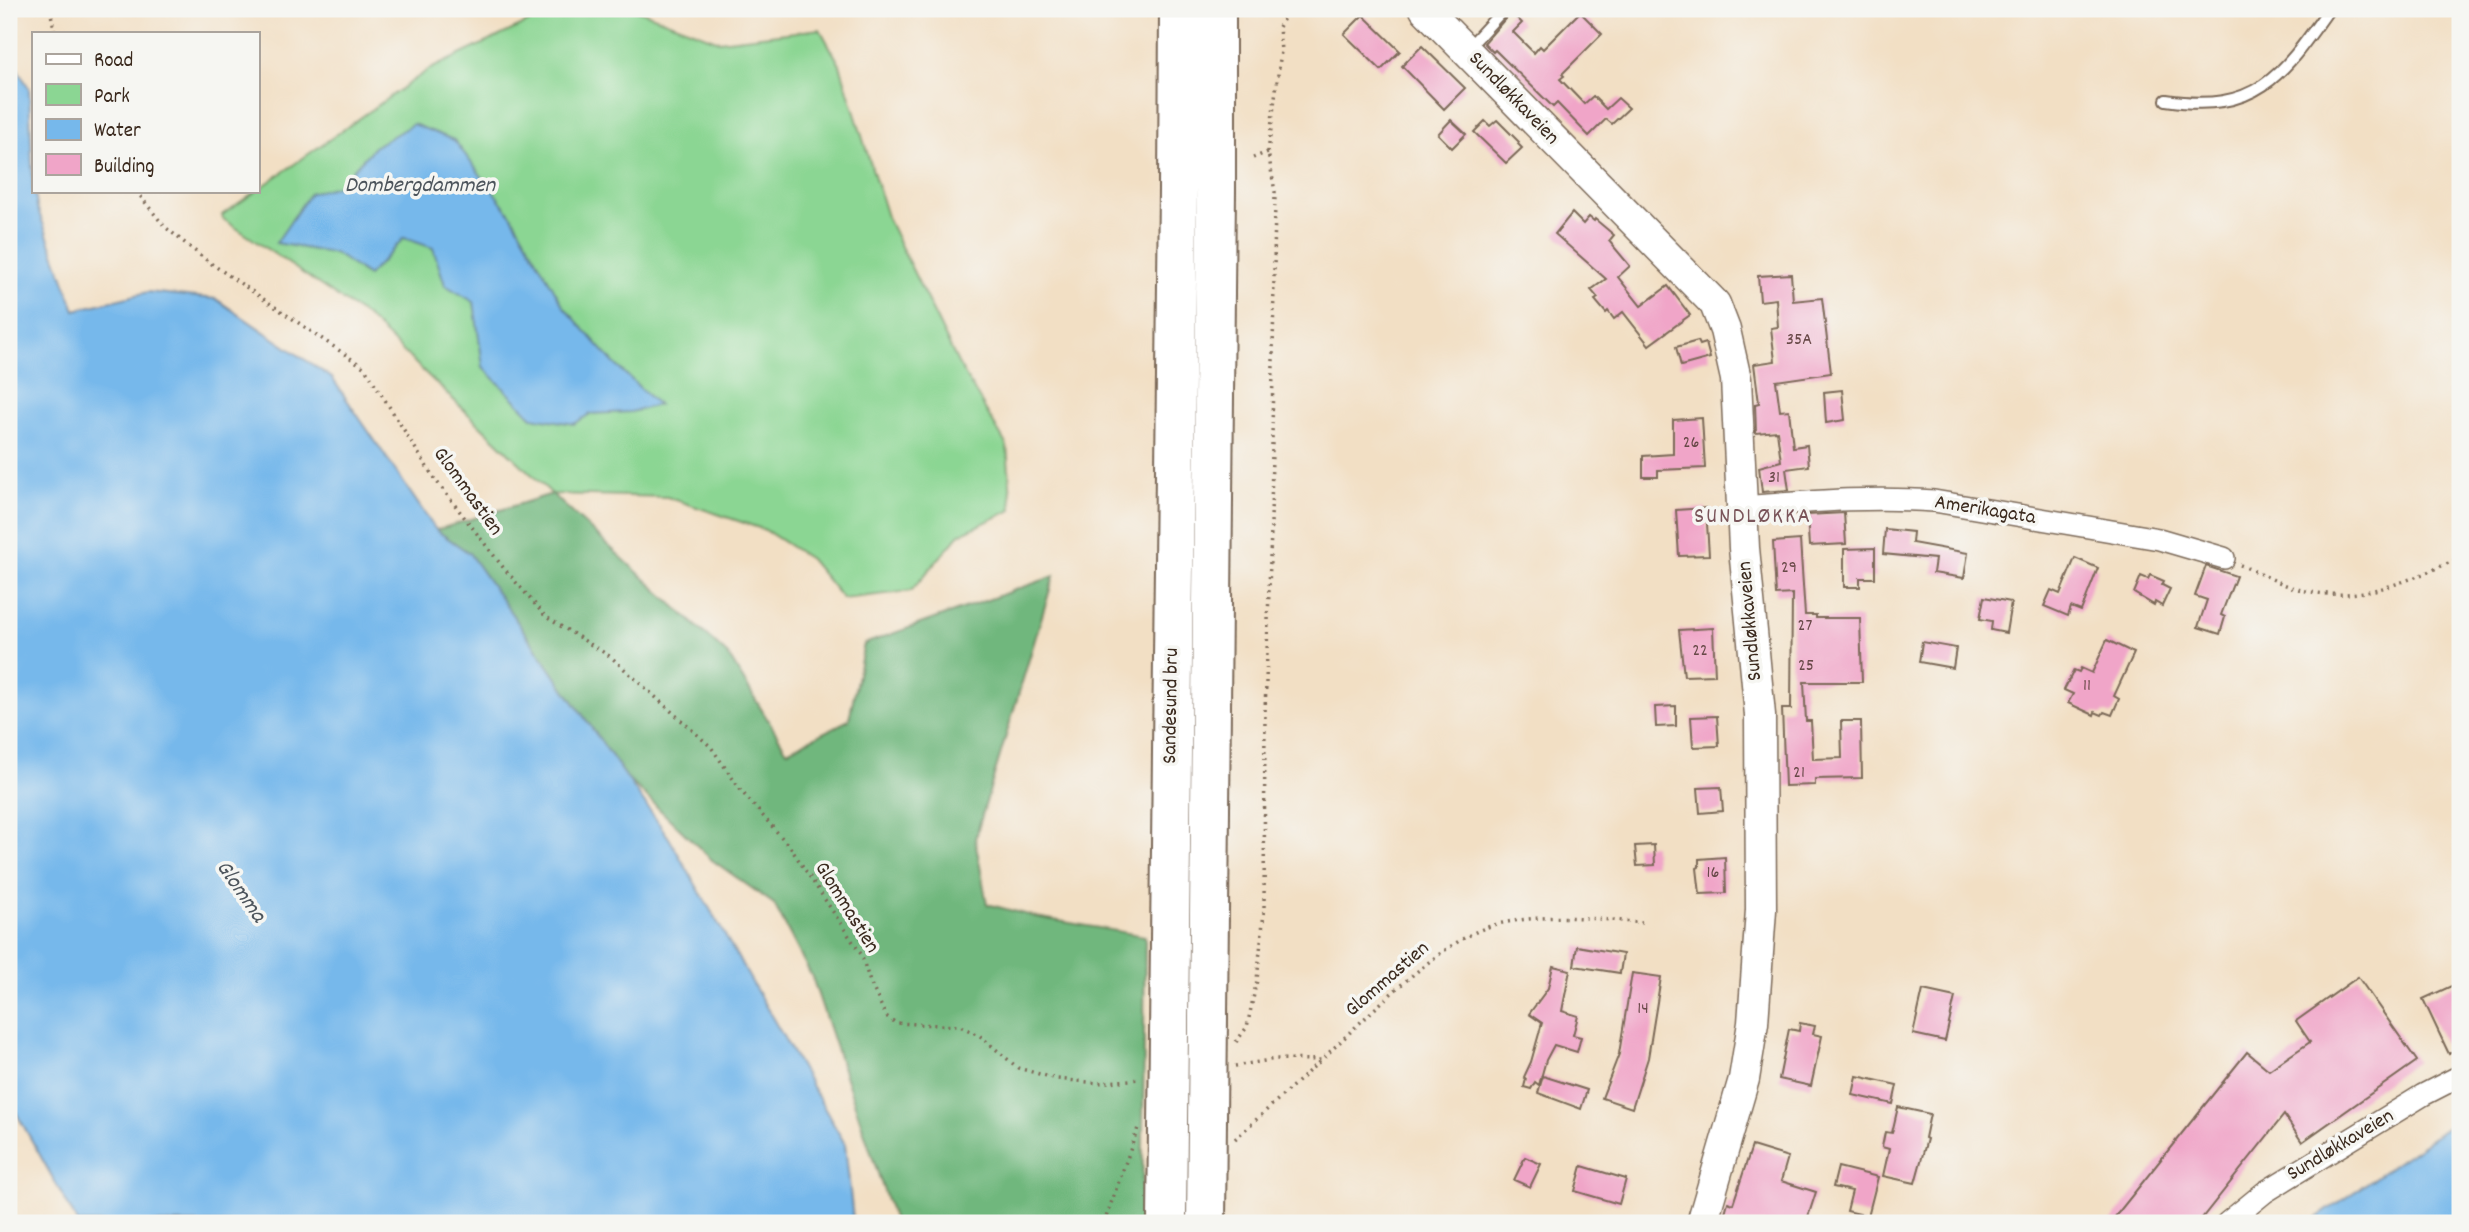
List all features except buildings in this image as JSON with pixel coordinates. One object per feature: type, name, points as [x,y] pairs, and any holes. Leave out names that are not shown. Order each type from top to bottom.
[{"type":"highway","name":"Sandesund bru","points":[[1167,1223],[1179,9]]},
{"type":"highway","name":"Sandesund bru","points":[[1206,1223],[1216,9]]},
{"type":"main road","name":"Sundløkkaveien","points":[[1425,9],[1715,304],[1725,330],[1736,379],[1742,508],[1759,715],[1760,934],[1753,1023],[1744,1079],[1702,1223]]},
{"type":"street","name":"Amerikagata","points":[[1742,508],[1852,498],[1934,501],[2159,539],[2224,558]]},
{"type":"street","name":"Sundløkkaveien","points":[[2227,1223],[2265,1192],[2423,1095],[2460,1076]]},
{"type":"lane","points":[[1466,50],[1504,9]]},
{"type":"lane","points":[[2166,100],[2212,104],[2236,100],[2260,90],[2301,49],[2329,9]]},
{"type":"path","points":[[50,9],[55,32]]},
{"type":"path","points":[[1231,1047],[1247,1027],[1257,981],[1264,912],[1275,192],[1268,152],[1281,51],[1279,27],[1289,9]]},
{"type":"path","points":[[1253,158],[1268,152]]},
{"type":"path","name":"Glommastien","points":[[137,192],[165,226],[206,260],[365,368],[434,478],[502,566],[546,617],[611,657],[711,747],[742,792],[789,847],[861,954],[870,982],[886,1016],[896,1023],[960,1026],[979,1035],[1018,1068],[1057,1079],[1098,1083],[1146,1079]]},
{"type":"path","points":[[2224,558],[2294,588],[2333,595],[2394,587],[2460,558]]},
{"type":"path","name":"Glommastien","points":[[1230,1143],[1413,975],[1458,942],[1495,924],[1532,918],[1578,916],[1642,923]]},
{"type":"path","points":[[1223,1068],[1276,1059],[1321,1060]]},
{"type":"path","points":[[1104,1223],[1139,1125]]},
{"type":"green space","points":[[556,9],[635,9],[719,41],[820,29],[840,65],[888,220],[958,363],[1007,446],[1012,510],[960,534],[911,591],[843,599],[810,559],[765,530],[667,497],[552,494],[367,317],[223,219],[222,215],[255,192],[259,192],[259,189],[428,70]]},
{"type":"green space","points":[[552,494],[728,655],[787,751],[849,720],[864,644],[1054,576],[975,839],[987,904],[1036,917],[1145,936],[1142,1223],[894,1221],[812,977],[774,904],[712,860],[627,778],[469,553],[436,530]]},
{"type":"water","name":"Glomma","points":[[9,55],[29,88],[32,192],[35,192],[37,207],[75,310],[148,292],[216,299],[332,378],[436,530],[469,553],[669,838],[845,1144],[853,1219],[856,1223],[78,1223],[9,1100]]},
{"type":"water","name":"Dombergdammen","points":[[413,124],[454,140],[512,216],[564,307],[613,362],[658,405],[631,412],[590,414],[574,424],[532,417],[483,367],[474,302],[445,285],[433,248],[404,238],[368,276],[336,254],[276,243],[310,193],[338,186],[374,147]]},
{"type":"water","points":[[2460,1119],[2460,1223],[2309,1223]]},
{"type":"district","name":"SUNDLØKKA","points":[[1753,517]]}]
